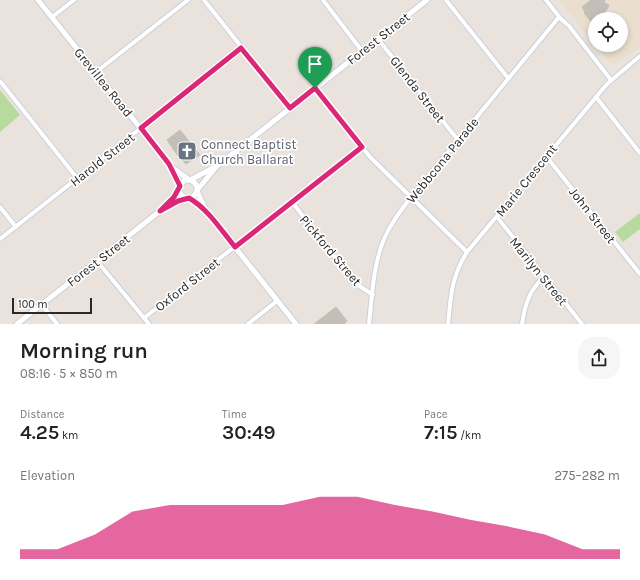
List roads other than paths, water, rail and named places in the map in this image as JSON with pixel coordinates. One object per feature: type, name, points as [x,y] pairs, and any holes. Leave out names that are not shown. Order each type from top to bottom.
[{"type":"street","name":"Grevillea Road","points":[[38,0],[169,164],[181,194],[198,203],[211,217],[296,324]]},
{"type":"street","points":[[52,17],[74,0]]},
{"type":"street","points":[[96,72],[188,0]]},
{"type":"street","points":[[204,0],[290,108]]},
{"type":"street","points":[[323,0],[362,51]]},
{"type":"street","name":"Forest Street","points":[[217,166],[427,0]]},
{"type":"street","points":[[446,0],[508,78]]},
{"type":"street","points":[[546,0],[559,17],[569,26],[611,80]]},
{"type":"street","name":"Webbcona Parade","points":[[369,324],[376,266],[384,239],[394,221],[411,197],[559,17]]},
{"type":"street","name":"Glenda Street","points":[[378,39],[458,140]]},
{"type":"street","name":"Harold Street","points":[[0,239],[241,48]]},
{"type":"street","name":"Marie Crescent","points":[[448,324],[453,282],[459,265],[467,252],[611,80],[640,56]]},
{"type":"street","points":[[0,81],[77,178]]},
{"type":"street","points":[[315,88],[362,147],[467,252]]},
{"type":"street","points":[[596,97],[640,153]]},
{"type":"street","name":"Oxford Street","points":[[144,318],[362,147]]},
{"type":"street","name":"John Street","points":[[546,156],[640,274]]},
{"type":"street","name":"Grevillea Road","points":[[169,164],[195,182],[201,201],[211,217]]},
{"type":"street","points":[[179,187],[182,182],[217,166]]},
{"type":"street","points":[[188,198],[194,196],[197,190],[217,166]]},
{"type":"street","name":"Forest Street","points":[[17,324],[160,211],[172,199],[179,187]]},
{"type":"street","name":"Forest Street","points":[[160,211],[188,198]]},
{"type":"street","name":"Pickford Street","points":[[292,202],[355,283],[372,295]]},
{"type":"street","points":[[0,207],[16,227]]},
{"type":"street","name":"Marilyn Street","points":[[497,217],[582,324]]},
{"type":"street","points":[[97,261],[149,324]]},
{"type":"street","points":[[522,324],[526,301],[537,283],[544,277]]},
{"type":"street","points":[[248,324],[277,301]]},
{"type":"street","points":[[42,305],[57,324]]},
{"type":"place","name":"Connect Baptist Church Ballarat","points":[[187,151]]}]
